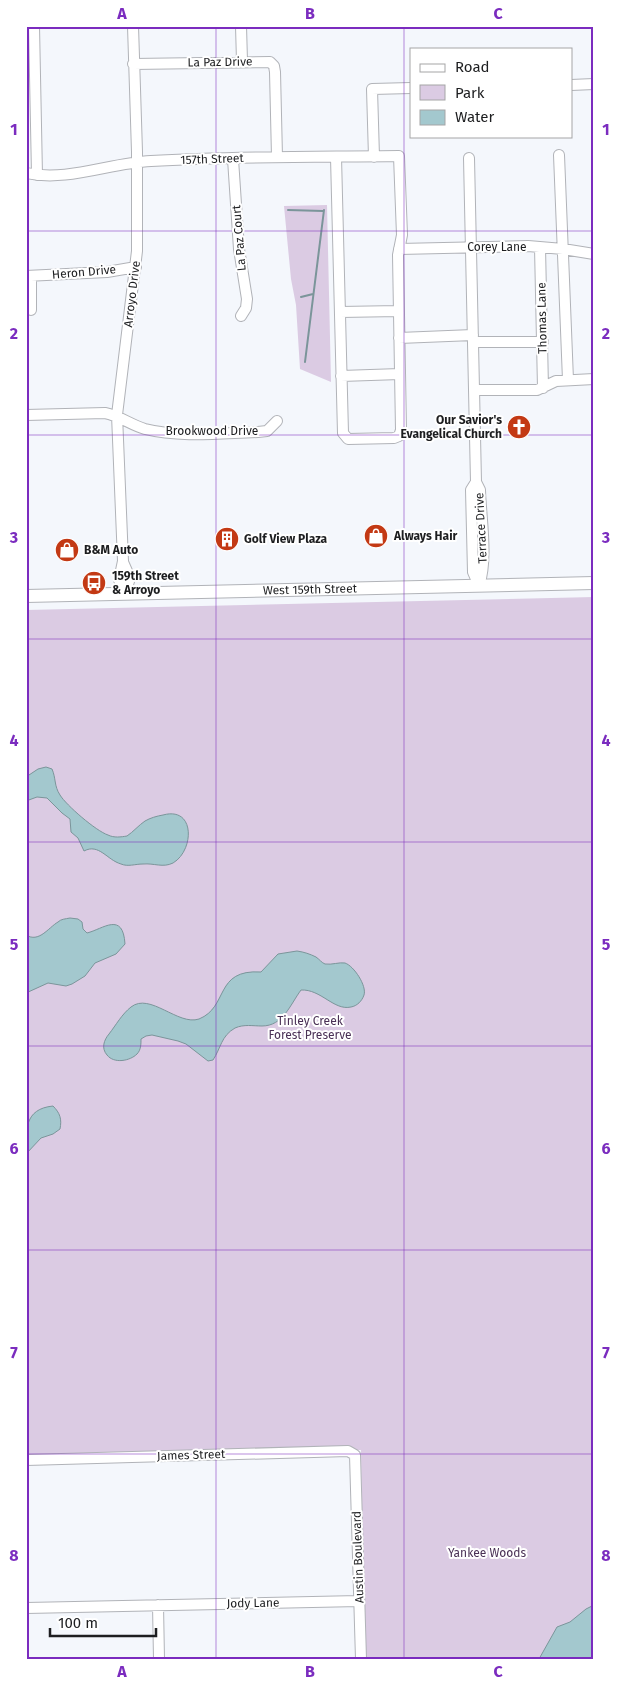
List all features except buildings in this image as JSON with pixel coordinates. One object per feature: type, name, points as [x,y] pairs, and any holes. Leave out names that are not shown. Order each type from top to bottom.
[{"type":"main road","name":"West 159th Street","points":[[26,596],[594,584]]},
{"type":"street","points":[[34,26],[37,175]]},
{"type":"street","name":"Arroyo Drive","points":[[125,594],[130,578],[123,561],[117,415],[136,267],[137,162],[132,26]]},
{"type":"street","points":[[241,26],[242,61]]},
{"type":"street","name":"La Paz Drive","points":[[134,64],[267,61],[274,66],[277,156]]},
{"type":"street","points":[[572,85],[594,84]]},
{"type":"street","points":[[374,157],[372,89],[410,88]]},
{"type":"street","name":"Thomas Lane","points":[[560,155],[568,380]]},
{"type":"street","name":"157th Street","points":[[26,173],[37,175],[79,173],[137,162],[277,156],[399,156],[402,235],[399,249]]},
{"type":"street","points":[[336,157],[343,433],[346,438],[394,438],[401,433],[399,249]]},
{"type":"street","name":"Terrace Drive","points":[[469,158],[476,482],[471,490],[472,558],[473,572],[479,586]]},
{"type":"street","name":"La Paz Court","points":[[233,159],[239,249],[247,299],[246,308],[241,316]]},
{"type":"street","name":"Thomas Lane","points":[[540,247],[543,388]]},
{"type":"street","name":"Corey Lane","points":[[399,249],[540,247],[594,254]]},
{"type":"street","name":"Heron Drive","points":[[31,310],[29,276],[107,272],[136,267]]},
{"type":"street","points":[[340,312],[399,311]]},
{"type":"street","points":[[399,338],[543,342]]},
{"type":"street","points":[[341,376],[400,374]]},
{"type":"street","points":[[474,390],[537,390],[556,381],[594,379]]},
{"type":"street","name":"Brookwood Drive","points":[[26,415],[105,413],[117,415],[127,422],[144,429],[177,433],[267,431],[277,421]]},
{"type":"street","name":"James Street","points":[[26,1460],[348,1451],[355,1456]]},
{"type":"street","name":"Austin Boulevard","points":[[355,1456],[361,1659]]},
{"type":"street","name":"Jody Lane","points":[[26,1608],[359,1600]]},
{"type":"street","points":[[158,1605],[159,1659]]},
{"type":"green space","points":[[327,205],[331,382],[300,369],[296,305],[291,279],[284,206]]},
{"type":"green space","name":"Tinley Creek Forest Preserve","points":[[594,597],[594,1659],[363,1659],[361,1450],[26,1457],[26,610]]},
{"type":"water","points":[[46,767],[52,769],[58,792],[68,805],[89,823],[110,836],[127,836],[145,821],[163,815],[174,814],[181,817],[186,823],[188,840],[180,857],[173,863],[166,865],[124,865],[94,849],[84,851],[78,838],[71,832],[70,819],[47,798],[37,797],[26,801],[26,777],[38,769]]},
{"type":"water","points":[[78,919],[82,922],[83,929],[87,933],[106,926],[116,925],[123,934],[125,944],[116,954],[95,963],[85,976],[72,984],[66,986],[48,983],[26,993],[26,935],[31,937],[39,936],[60,920]]},
{"type":"water","points":[[297,951],[314,956],[325,964],[345,963],[349,965],[359,977],[364,987],[364,995],[361,1001],[353,1006],[339,1006],[315,993],[301,990],[281,1019],[269,1025],[235,1028],[224,1038],[213,1060],[208,1061],[186,1044],[152,1035],[141,1039],[139,1051],[130,1058],[114,1060],[105,1052],[104,1044],[106,1039],[122,1016],[131,1007],[139,1003],[147,1004],[182,1018],[199,1019],[215,1006],[229,982],[236,976],[261,972],[278,954]]},
{"type":"water","points":[[53,1106],[60,1116],[60,1129],[53,1134],[41,1138],[26,1154],[27,1129],[32,1116],[37,1111]]},
{"type":"water","points":[[594,1605],[594,1659],[539,1659],[557,1627],[570,1622]]},
{"type":"waterway","points":[[288,210],[323,211]]},
{"type":"waterway","points":[[305,362],[324,210]]},
{"type":"waterway","points":[[301,297],[313,294]]},
{"type":"place","name":"Our Savior's Evangelical Church","points":[[519,427]]},
{"type":"place","name":"Always Hair","points":[[376,536]]},
{"type":"place","name":"Golf View Plaza","points":[[227,539]]},
{"type":"place","name":"B&M Auto","points":[[67,550]]},
{"type":"place","name":"159th Street & Arroyo","points":[[94,583]]},
{"type":"park label","name":"Yankee Woods","points":[[487,1553]]}]
